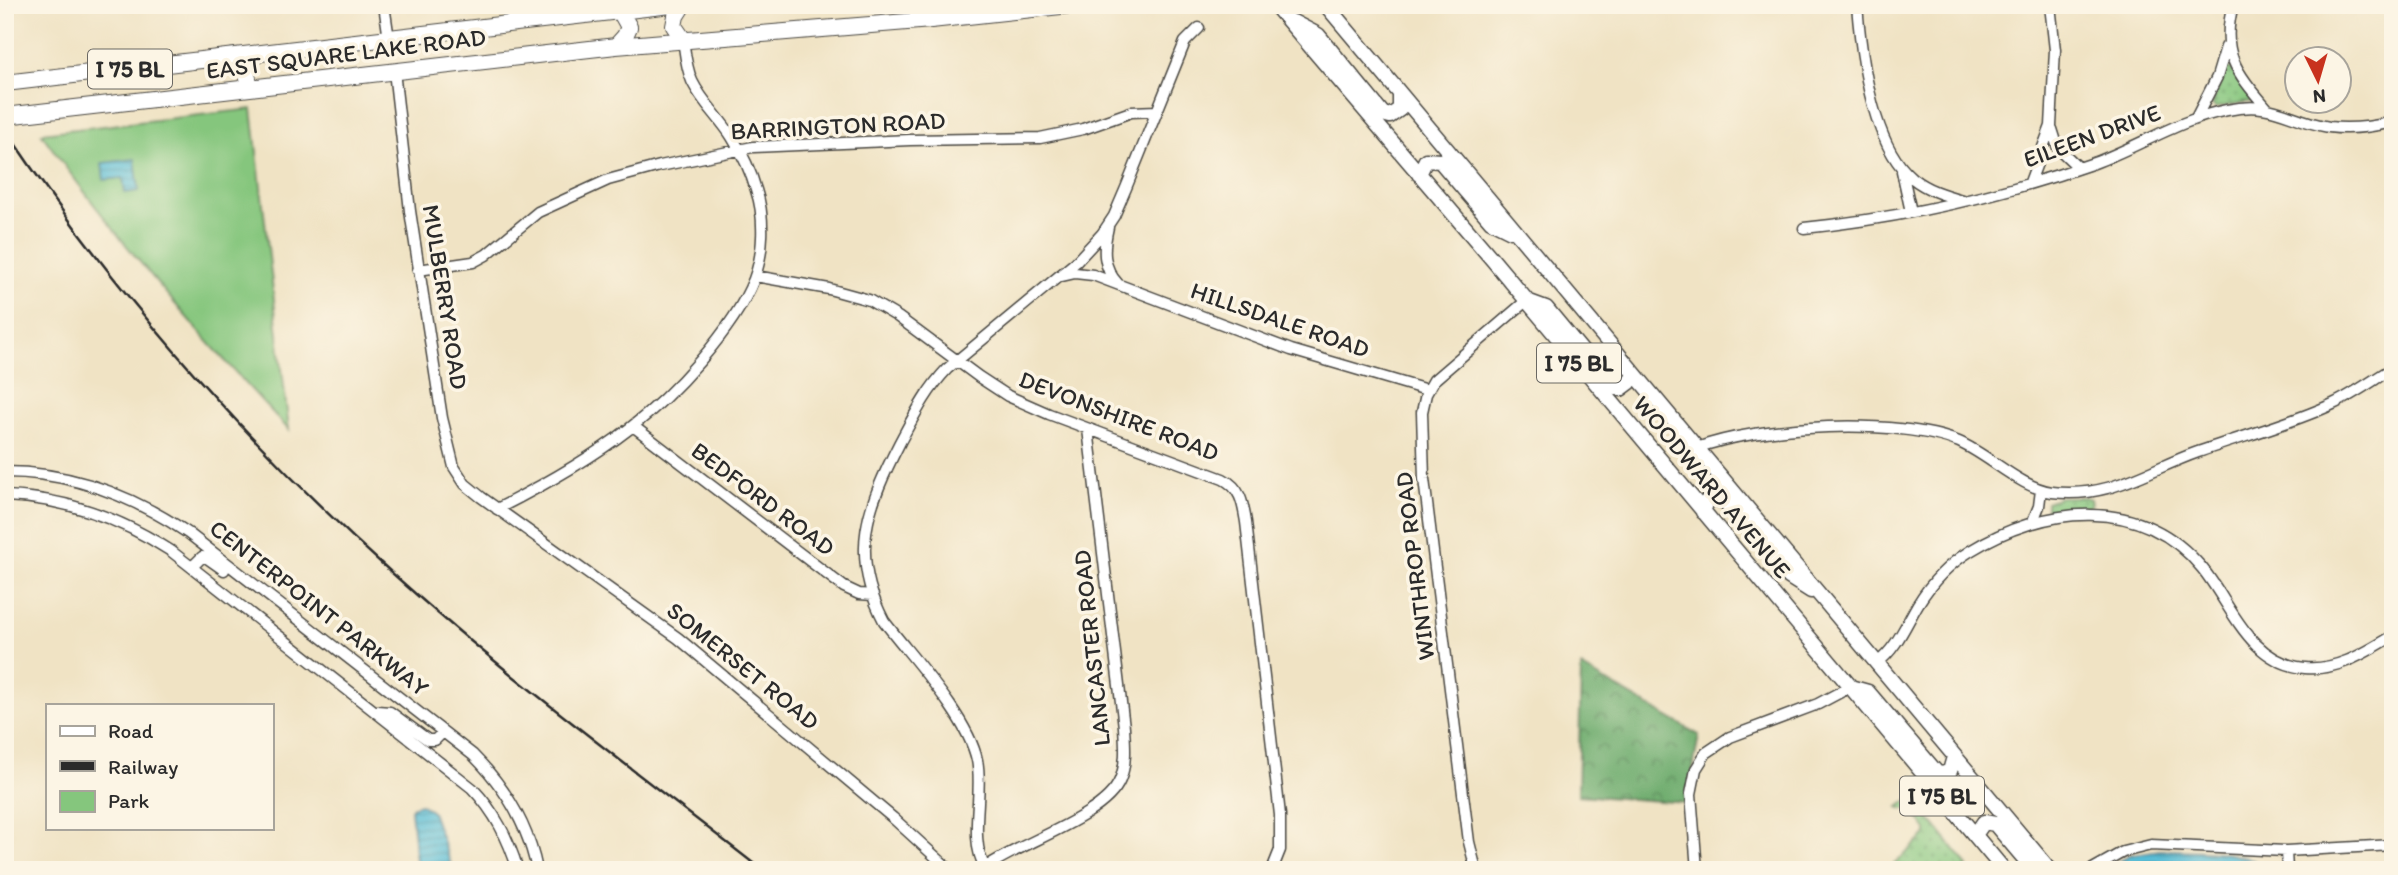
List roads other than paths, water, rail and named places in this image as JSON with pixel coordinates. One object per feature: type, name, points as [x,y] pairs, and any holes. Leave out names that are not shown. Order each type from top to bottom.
[{"type":"highway","name":"EAST SQUARE LAKE ROAD","points":[[5,83],[389,39],[620,8],[671,5]]},
{"type":"highway","points":[[683,5],[674,21],[676,30],[683,39]]},
{"type":"highway","name":"EAST SQUARE LAKE ROAD","points":[[5,116],[683,39],[1068,5]]},
{"type":"highway","points":[[616,46],[629,27],[620,8]]},
{"type":"highway","points":[[250,88],[246,69],[255,54]]},
{"type":"main road","name":"WOODWARD AVENUE","points":[[1275,5],[2004,870]]},
{"type":"main road","name":"WOODWARD AVENUE","points":[[1326,5],[2050,870]]},
{"type":"main road","points":[[1289,20],[1318,35],[1383,114],[1390,116],[1400,109],[1400,94]]},
{"type":"main road","points":[[1419,174],[1426,160],[1440,161],[1490,221],[1518,235]]},
{"type":"main road","points":[[1526,301],[1546,308],[1609,384],[1621,389],[1635,374]]},
{"type":"main road","points":[[1703,512],[1707,501],[1712,498],[1724,501],[1789,577],[1824,600]]},
{"type":"main road","points":[[1850,687],[1868,692],[1935,772],[1948,773],[1954,757]]},
{"type":"main road","points":[[1975,835],[1984,822],[1995,824],[2035,870]]},
{"type":"street","points":[[384,5],[389,39]]},
{"type":"street","points":[[1857,5],[1863,58],[1872,100],[1881,128],[1900,164],[1922,185],[1965,201]]},
{"type":"street","points":[[2050,5],[2055,60],[2052,126],[2058,148],[2079,168]]},
{"type":"street","points":[[2052,17],[2057,5]]},
{"type":"street","points":[[2196,118],[2217,77],[2233,5]]},
{"type":"street","points":[[983,869],[978,844],[978,765],[970,737],[884,621],[873,596],[865,549],[867,520],[873,500],[921,402],[941,375],[1085,254],[1109,223],[1126,188],[1185,42],[1199,28]]},
{"type":"street","points":[[497,509],[551,480],[634,426],[710,348],[730,320],[755,276],[760,256],[761,212],[757,191],[732,137],[693,82],[683,39]]},
{"type":"street","points":[[2227,41],[2235,67],[2266,107]]},
{"type":"street","name":"MULBERRY ROAD","points":[[394,71],[418,270],[451,460],[466,484],[497,509]]},
{"type":"street","name":"EILEEN DRIVE","points":[[1804,228],[1965,201],[2079,168],[2129,150],[2196,118],[2238,107],[2266,107],[2333,127],[2357,128],[2393,122]]},
{"type":"street","name":"BARRINGTON ROAD","points":[[418,270],[457,266],[480,258],[538,212],[598,184],[640,170],[738,150],[772,146],[910,140],[1027,139],[1083,129],[1131,112],[1157,111]]},
{"type":"street","points":[[2030,182],[2052,126]]},
{"type":"street","points":[[1900,164],[1911,212]]},
{"type":"street","points":[[1109,223],[1104,258],[1109,272],[1121,285]]},
{"type":"street","name":"HILLSDALE ROAD","points":[[1057,278],[1079,273],[1121,285],[1291,350],[1427,390]]},
{"type":"street","name":"DEVONSHIRE ROAD","points":[[755,276],[828,289],[869,300],[908,323],[1008,396],[1231,484],[1239,494],[1246,522],[1280,815],[1280,850],[1272,870]]},
{"type":"street","points":[[1427,390],[1434,380],[1526,301]]},
{"type":"street","points":[[1697,448],[1734,437],[1822,428],[1855,426],[1906,431],[1940,436],[1960,443],[2041,490],[2074,493],[2104,490],[2197,452],[2332,404],[2393,368]]},
{"type":"street","name":"WINTHROP ROAD","points":[[1427,390],[1421,426],[1425,492],[1469,842],[1476,870]]},
{"type":"street","name":"BEDFORD ROAD","points":[[634,426],[844,587],[859,594],[873,596]]},
{"type":"street","name":"LANCASTER ROAD","points":[[983,869],[1096,806],[1115,789],[1123,773],[1124,727],[1088,429]]},
{"type":"street","name":"CENTERPOINT PARKWAY","points":[[5,472],[35,473],[97,486],[138,503],[188,533],[482,764],[511,801],[530,842],[537,870]]},
{"type":"street","points":[[2033,521],[2041,490]]},
{"type":"street","points":[[2103,515],[2104,490]]},
{"type":"street","name":"CENTERPOINT PARKWAY","points":[[5,496],[63,503],[103,515],[140,532],[192,567],[457,773],[496,817],[511,847],[518,870]]},
{"type":"street","name":"SOMERSET ROAD","points":[[497,509],[678,638],[893,818],[950,870]]},
{"type":"street","points":[[1876,664],[1892,651],[1923,597],[1952,564],[2001,534],[2033,521],[2068,516],[2103,515],[2121,518],[2144,526],[2180,547],[2202,569],[2240,627],[2256,644],[2287,664],[2313,668],[2334,666],[2393,636]]},
{"type":"street","points":[[192,567],[202,557],[207,558],[248,588],[269,595]]},
{"type":"street","points":[[1697,870],[1691,794],[1696,769],[1706,753],[1730,737],[1818,705],[1850,687]]},
{"type":"street","points":[[377,711],[390,712],[428,740],[435,740],[443,732]]},
{"type":"street","points":[[2091,870],[2123,852],[2151,845],[2286,851],[2393,845]]},
{"type":"street","points":[[2286,851],[2287,870]]},
{"type":"water","points":[[135,159],[139,191],[125,193],[123,178],[104,180],[102,163]]},
{"type":"water","points":[[421,804],[432,812],[453,870],[417,870],[411,810],[413,806]]},
{"type":"water","points":[[2160,850],[2232,854],[2269,870],[2105,870],[2129,855]]},
{"type":"railway","points":[[5,129],[91,249],[184,362],[233,417],[337,522],[481,650],[762,870]]}]
